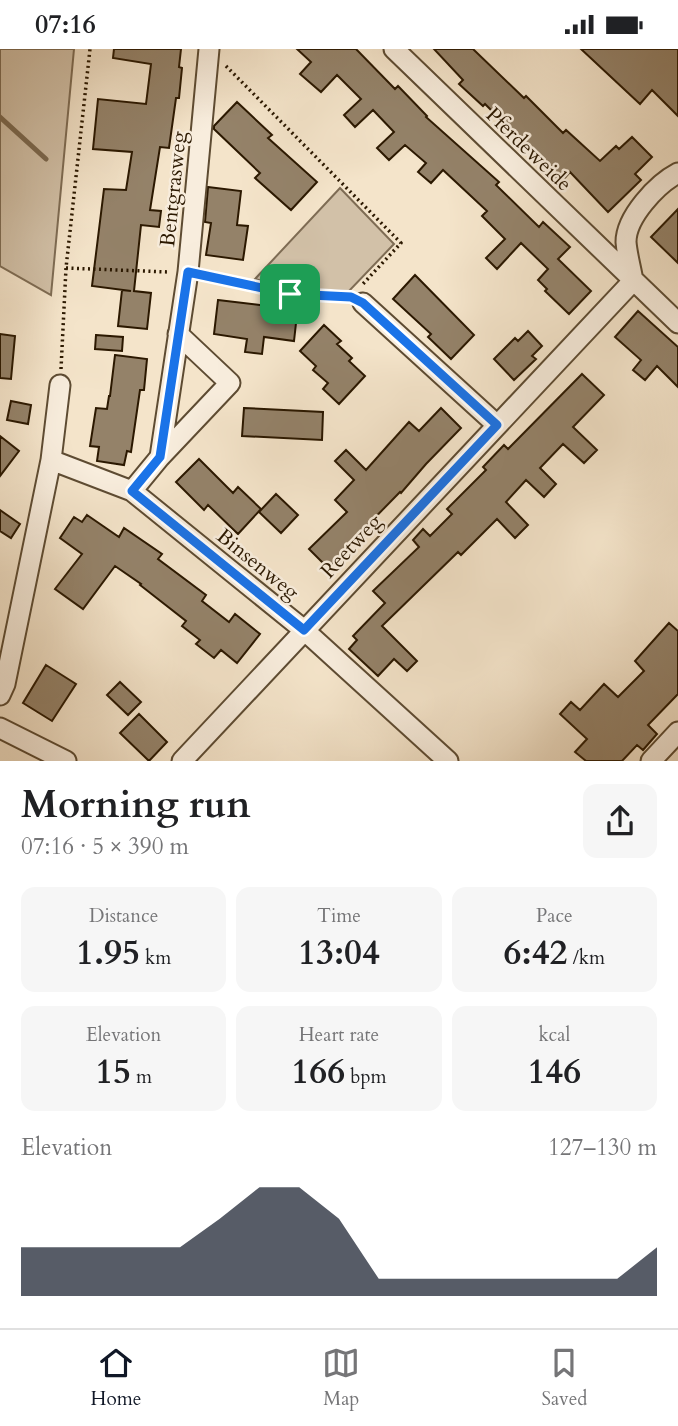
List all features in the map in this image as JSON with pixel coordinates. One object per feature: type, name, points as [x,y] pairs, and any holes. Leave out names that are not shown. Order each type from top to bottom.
[{"type":"street","name":"Bentgrasweg","points":[[160,457],[188,272],[209,49]]},
{"type":"street","name":"Pferdeweide","points":[[394,49],[633,281]]},
{"type":"street","points":[[678,173],[649,198],[629,223],[626,241],[633,281],[678,323]]},
{"type":"street","name":"Reetweg","points":[[182,761],[633,281]]},
{"type":"street","points":[[357,300],[497,425]]},
{"type":"street","points":[[132,491],[160,457],[230,383],[178,334]]},
{"type":"street","points":[[0,695],[5,684],[51,460],[60,385]]},
{"type":"street","name":"Binsenweg","points":[[51,460],[132,491],[304,630],[449,761]]},
{"type":"street","points":[[0,727],[66,761]]},
{"type":"street","points":[[651,761],[678,733]]},
{"type":"path","points":[[60,385],[66,268],[90,49]]},
{"type":"path","points":[[66,268],[188,272],[290,294],[357,300],[401,243],[209,49]]},
{"type":"shaded area","points":[[0,49],[74,49],[51,295],[0,266]]},
{"type":"shaded area","points":[[340,188],[394,244],[349,291],[291,289],[255,279]]},
{"type":"building","points":[[114,49],[181,49],[179,98],[176,98],[169,148],[160,147],[150,210],[161,211],[159,227],[141,225],[134,291],[151,293],[147,329],[118,326],[122,290],[131,291],[92,286],[104,189],[126,190],[132,152],[93,149],[98,99],[146,104],[151,64],[113,58]]},
{"type":"building","points":[[297,49],[356,49],[395,89],[398,86],[426,117],[499,182],[496,185],[539,227],[543,222],[570,247],[558,259],[591,291],[569,314],[545,291],[547,289],[538,280],[548,269],[521,243],[497,269],[486,258],[505,239],[482,216],[487,211],[443,170],[431,183],[418,172],[426,163],[405,145],[389,160],[377,148],[394,132],[373,110],[355,127],[344,115],[361,99],[337,75],[321,92],[300,74],[311,62]]},
{"type":"building","points":[[434,49],[473,49],[563,133],[566,130],[600,161],[616,146],[619,149],[632,137],[652,157],[635,174],[641,180],[608,212],[570,172],[561,182],[538,161],[540,159],[485,104],[483,106],[459,84],[463,80]]},
{"type":"building","points":[[581,49],[678,49],[678,116],[652,90],[640,104]]},
{"type":"building","points":[[237,102],[272,135],[268,138],[317,182],[291,210],[255,178],[260,173],[214,129]]},
{"type":"building","points":[[208,187],[241,191],[237,225],[248,226],[243,260],[206,255],[211,223],[205,222]]},
{"type":"building","points":[[678,209],[678,263],[651,237]]},
{"type":"building","points":[[415,275],[474,335],[451,359],[428,337],[431,334],[393,299]]},
{"type":"building","points":[[218,300],[268,306],[268,301],[298,305],[294,341],[264,337],[262,354],[245,352],[247,339],[214,334]]},
{"type":"building","points":[[638,311],[678,347],[678,387],[657,366],[645,380],[633,370],[641,360],[615,337]]},
{"type":"building","points":[[324,325],[341,341],[337,344],[352,358],[349,361],[365,376],[339,404],[323,389],[328,383],[313,370],[316,366],[300,351]]},
{"type":"building","points":[[528,331],[542,346],[532,356],[536,359],[514,380],[494,359],[515,338],[518,341]]},
{"type":"building","points":[[0,334],[15,336],[11,379],[0,378]]},
{"type":"building","points":[[96,335],[123,337],[122,351],[95,349]]},
{"type":"building","points":[[115,355],[147,359],[144,390],[140,390],[131,452],[127,451],[124,465],[97,461],[99,447],[90,446],[96,408],[107,409]]},
{"type":"building","points":[[582,374],[604,395],[573,427],[597,450],[584,463],[563,444],[540,468],[556,484],[544,497],[526,480],[506,502],[528,525],[515,538],[497,519],[461,555],[458,552],[382,626],[417,661],[407,671],[394,659],[378,676],[349,649],[357,640],[353,636],[385,603],[373,591],[419,547],[413,540],[423,529],[430,536],[452,514],[447,509],[486,470],[483,467],[504,445],[508,449]]},
{"type":"building","points":[[11,401],[31,405],[28,424],[7,420]]},
{"type":"building","points":[[244,408],[323,412],[322,440],[242,436]]},
{"type":"building","points":[[441,408],[461,428],[328,568],[309,549],[347,512],[335,500],[354,480],[335,461],[346,450],[366,470],[409,422],[419,431]]},
{"type":"building","points":[[0,436],[19,451],[0,476]]},
{"type":"building","points":[[199,459],[233,493],[238,487],[261,509],[238,534],[208,505],[204,510],[176,482]]},
{"type":"building","points":[[276,494],[298,515],[281,533],[259,512]]},
{"type":"building","points":[[0,510],[20,524],[11,538],[0,531]]},
{"type":"building","points":[[87,515],[119,537],[124,528],[162,554],[158,559],[206,595],[202,601],[229,622],[235,614],[260,634],[237,663],[221,650],[214,658],[196,644],[200,640],[182,626],[186,621],[115,566],[83,609],[55,589],[82,554],[60,538],[74,517],[82,522]]},
{"type":"building","points":[[669,623],[678,631],[678,694],[648,725],[657,734],[643,750],[637,745],[622,761],[586,761],[575,752],[587,739],[560,714],[571,702],[580,710],[604,684],[618,697],[644,671],[635,661]]},
{"type":"building","points":[[46,665],[76,684],[52,721],[23,703]]},
{"type":"building","points":[[120,682],[141,702],[128,715],[107,695]]},
{"type":"building","points":[[139,714],[167,742],[149,761],[120,733]]},
{"type":"waterway","points":[[0,117],[46,159]]},
{"type":"route","points":[[188,272],[290,294],[351,297],[363,303],[497,425],[304,630],[132,491],[160,457],[188,272]]}]
